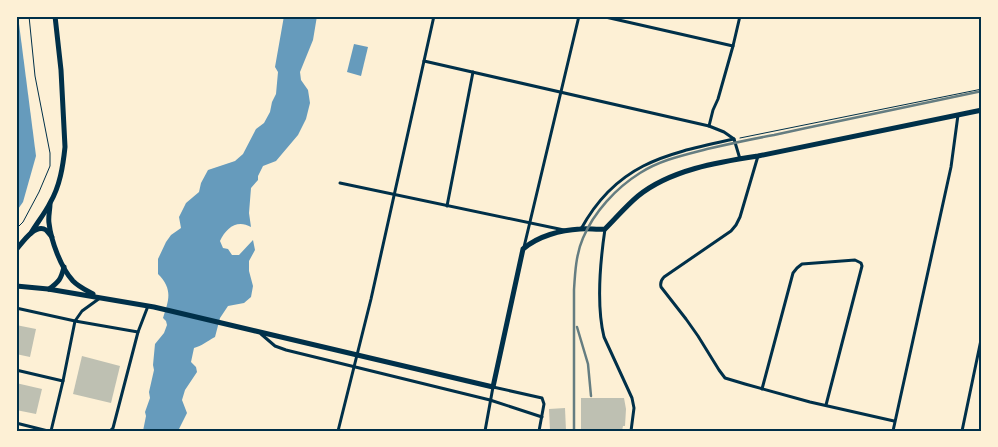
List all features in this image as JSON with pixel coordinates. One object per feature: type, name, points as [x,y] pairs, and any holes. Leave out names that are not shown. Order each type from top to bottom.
[{"type":"main road","points":[[16,250],[31,233],[50,203],[63,169],[65,147],[61,62],[56,16]]},
{"type":"main road","points":[[16,286],[48,289],[151,306],[492,387],[523,250],[530,244],[567,230],[605,229],[638,196],[661,181],[676,175],[740,159],[982,110]]},
{"type":"main road","points":[[50,203],[49,222],[52,237],[64,267],[78,286],[100,297]]},
{"type":"main road","points":[[31,233],[43,229],[52,237]]},
{"type":"main road","points":[[48,289],[59,282],[64,267]]},
{"type":"street","points":[[338,431],[358,355],[434,16]]},
{"type":"street","points":[[523,250],[579,16]]},
{"type":"street","points":[[602,16],[733,46]]},
{"type":"street","points":[[709,126],[740,16]]},
{"type":"street","points":[[424,61],[709,126],[724,132],[734,139],[740,159]]},
{"type":"street","points":[[448,206],[473,72]]},
{"type":"street","points":[[893,431],[951,166],[958,114]]},
{"type":"street","points":[[581,229],[596,204],[630,173],[664,156],[734,139]]},
{"type":"street","points":[[758,156],[736,225],[731,231],[664,277],[660,284],[661,288],[698,336],[726,378],[762,389],[894,421]]},
{"type":"street","points":[[340,183],[567,230]]},
{"type":"street","points":[[605,229],[602,248],[601,321],[604,338],[632,398],[634,408],[631,431]]},
{"type":"street","points":[[762,389],[793,273],[802,264],[858,260],[862,266],[826,405]]},
{"type":"street","points":[[16,423],[49,431],[64,381],[75,321],[82,311],[100,297]]},
{"type":"street","points":[[111,430],[138,332],[151,306]]},
{"type":"street","points":[[16,308],[138,332]]},
{"type":"street","points":[[259,331],[275,346],[286,350],[490,400],[542,417]]},
{"type":"street","points":[[962,431],[982,335]]},
{"type":"street","points":[[16,370],[64,381]]},
{"type":"street","points":[[485,431],[492,387],[542,398],[544,404],[539,431]]},
{"type":"path","points":[[16,229],[28,213],[50,166],[50,153],[35,76],[29,16]]},
{"type":"path","points":[[734,139],[982,89]]},
{"type":"water","points":[[16,16],[18,16],[36,156],[23,202],[16,212]]},
{"type":"water","points":[[284,16],[317,16],[313,40],[300,72],[301,80],[308,90],[310,103],[306,119],[298,135],[276,161],[263,166],[258,180],[251,188],[249,213],[251,227],[241,224],[232,226],[225,232],[220,241],[223,248],[228,249],[232,255],[239,255],[253,240],[255,250],[249,261],[249,271],[253,286],[251,297],[244,303],[228,306],[220,318],[215,337],[194,348],[191,362],[196,367],[197,372],[185,390],[182,400],[187,413],[178,431],[143,431],[154,370],[155,344],[164,333],[167,325],[163,318],[167,306],[168,290],[163,279],[158,274],[158,259],[171,235],[181,228],[179,217],[186,203],[199,192],[201,183],[208,170],[235,161],[243,154],[256,129],[264,123],[270,112],[276,94],[278,72],[275,67]]},
{"type":"water","points":[[354,44],[368,47],[361,76],[347,72]]},
{"type":"building","points":[[16,325],[36,329],[30,357],[16,354]]},
{"type":"building","points":[[82,356],[120,366],[111,403],[73,394]]},
{"type":"building","points":[[16,383],[42,389],[36,414],[16,410]]},
{"type":"building","points":[[581,398],[624,398],[626,409],[625,426],[623,426],[622,431],[581,431]]},
{"type":"building","points":[[565,408],[566,431],[550,431],[549,409]]},
{"type":"railway","points":[[574,431],[574,290],[577,257],[583,238],[593,219],[614,193],[640,173],[672,158],[690,153],[982,91]]},
{"type":"railway","points":[[577,327],[588,364],[591,396]]}]
